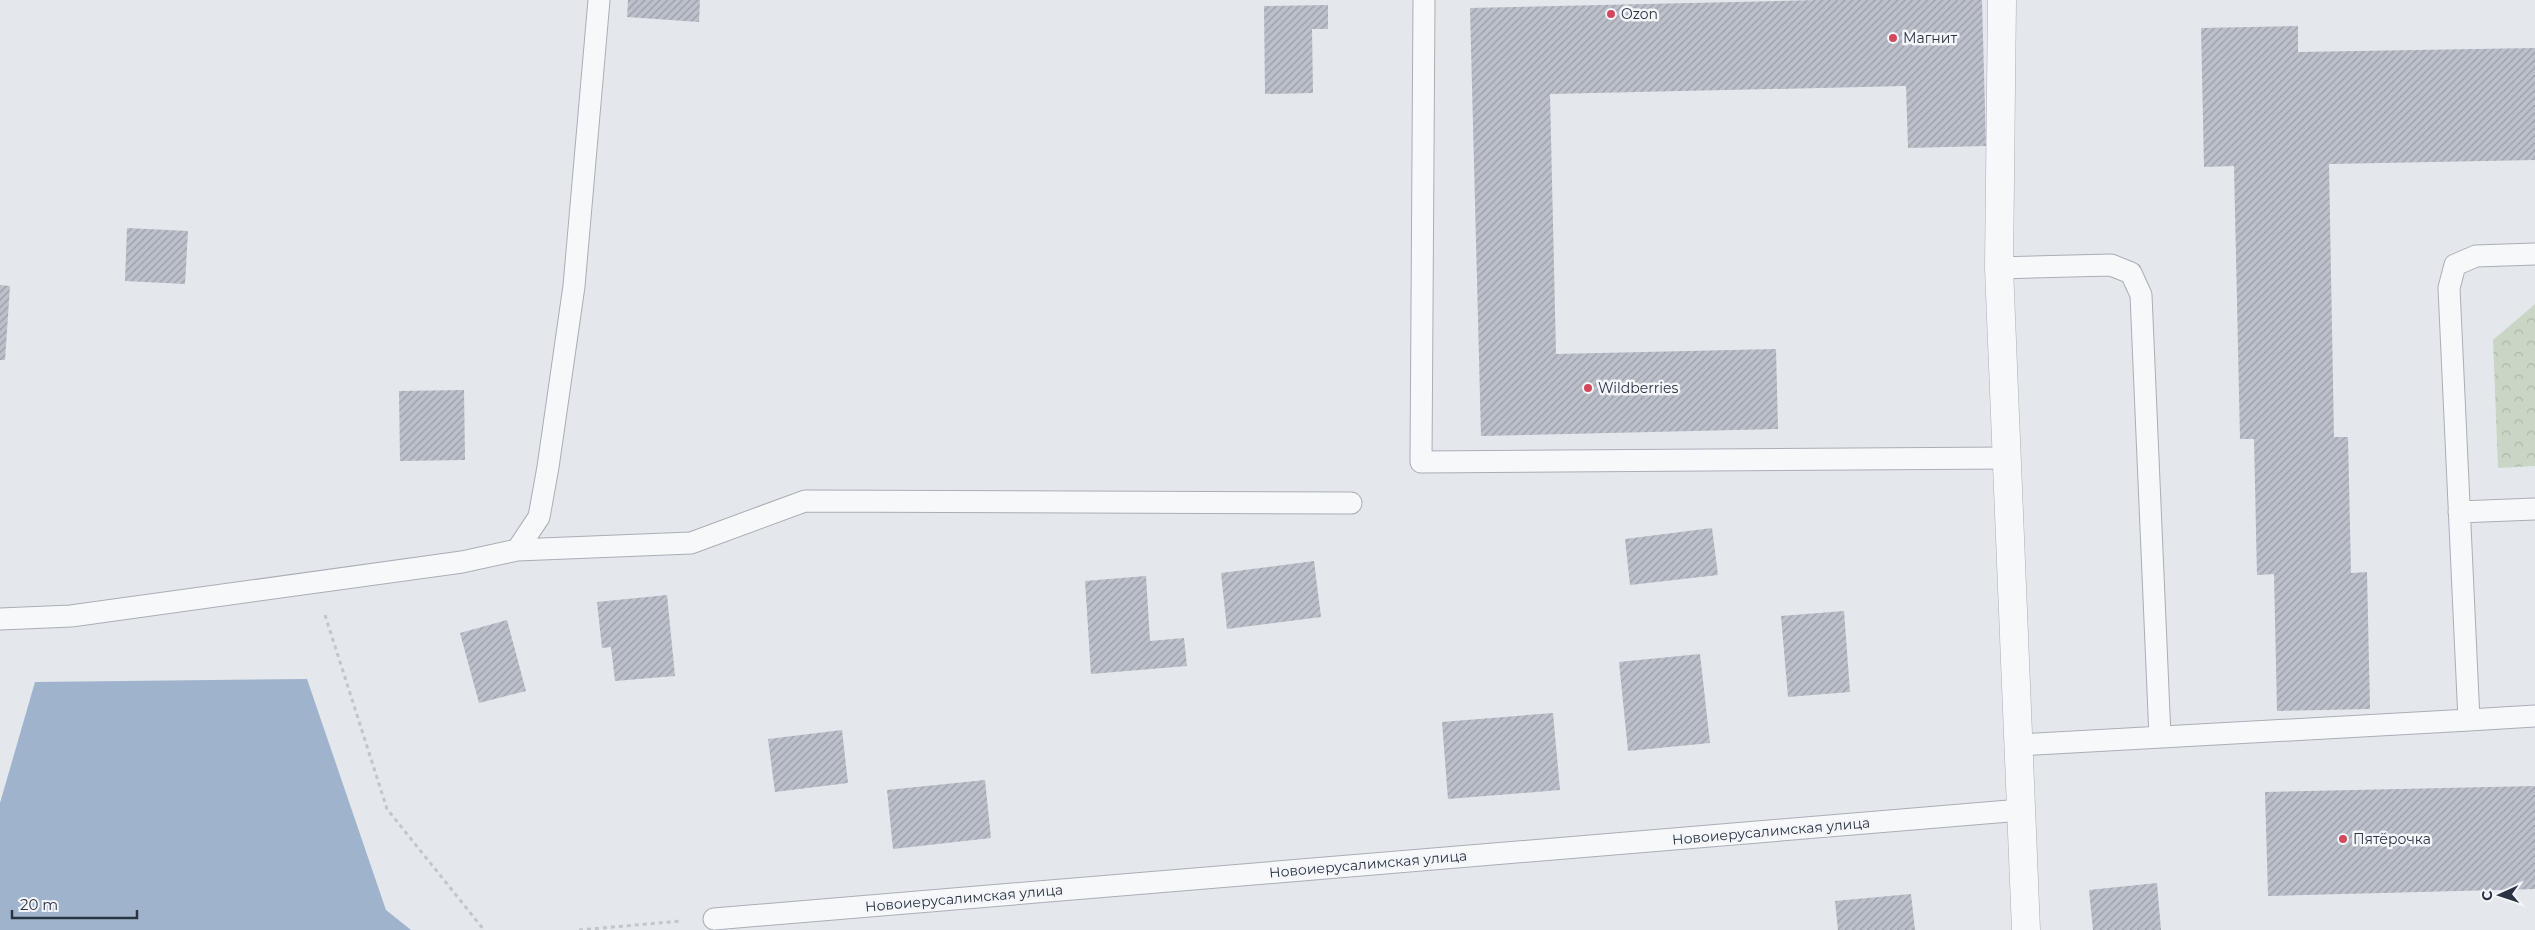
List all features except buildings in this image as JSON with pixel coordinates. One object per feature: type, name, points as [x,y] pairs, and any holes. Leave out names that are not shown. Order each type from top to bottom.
[{"type":"street","points":[[2002,0],[1999,268],[2026,930]]},
{"type":"lane","points":[[517,550],[539,517],[548,467],[574,286],[599,0]]},
{"type":"lane","points":[[1424,0],[1421,462],[2007,458]]},
{"type":"lane","points":[[2469,720],[2450,288],[2455,265],[2476,256],[2535,254]]},
{"type":"lane","points":[[1999,268],[2110,265],[2131,273],[2141,295],[2160,737]]},
{"type":"lane","points":[[0,620],[71,616],[462,562],[517,550],[691,543],[805,501],[1351,503]]},
{"type":"lane","points":[[2459,512],[2535,509]]},
{"type":"lane","points":[[2018,745],[2535,716]]},
{"type":"lane","name":"Новоиерусалимская улица","points":[[714,919],[2021,810]]},
{"type":"path","points":[[315,582],[387,809],[484,930]]},
{"type":"path","points":[[579,930],[714,919]]},
{"type":"green space","points":[[2535,304],[2535,466],[2498,468],[2493,340]]},
{"type":"water","points":[[307,679],[386,910],[411,930],[0,930],[0,803],[35,682]]},
{"type":"place","name":"Ozon","points":[[1611,14]]},
{"type":"place","name":"Магнит","points":[[1893,38]]},
{"type":"place","name":"Wildberries","points":[[1588,388]]},
{"type":"place","name":"Пятёрочка","points":[[2343,839]]}]
